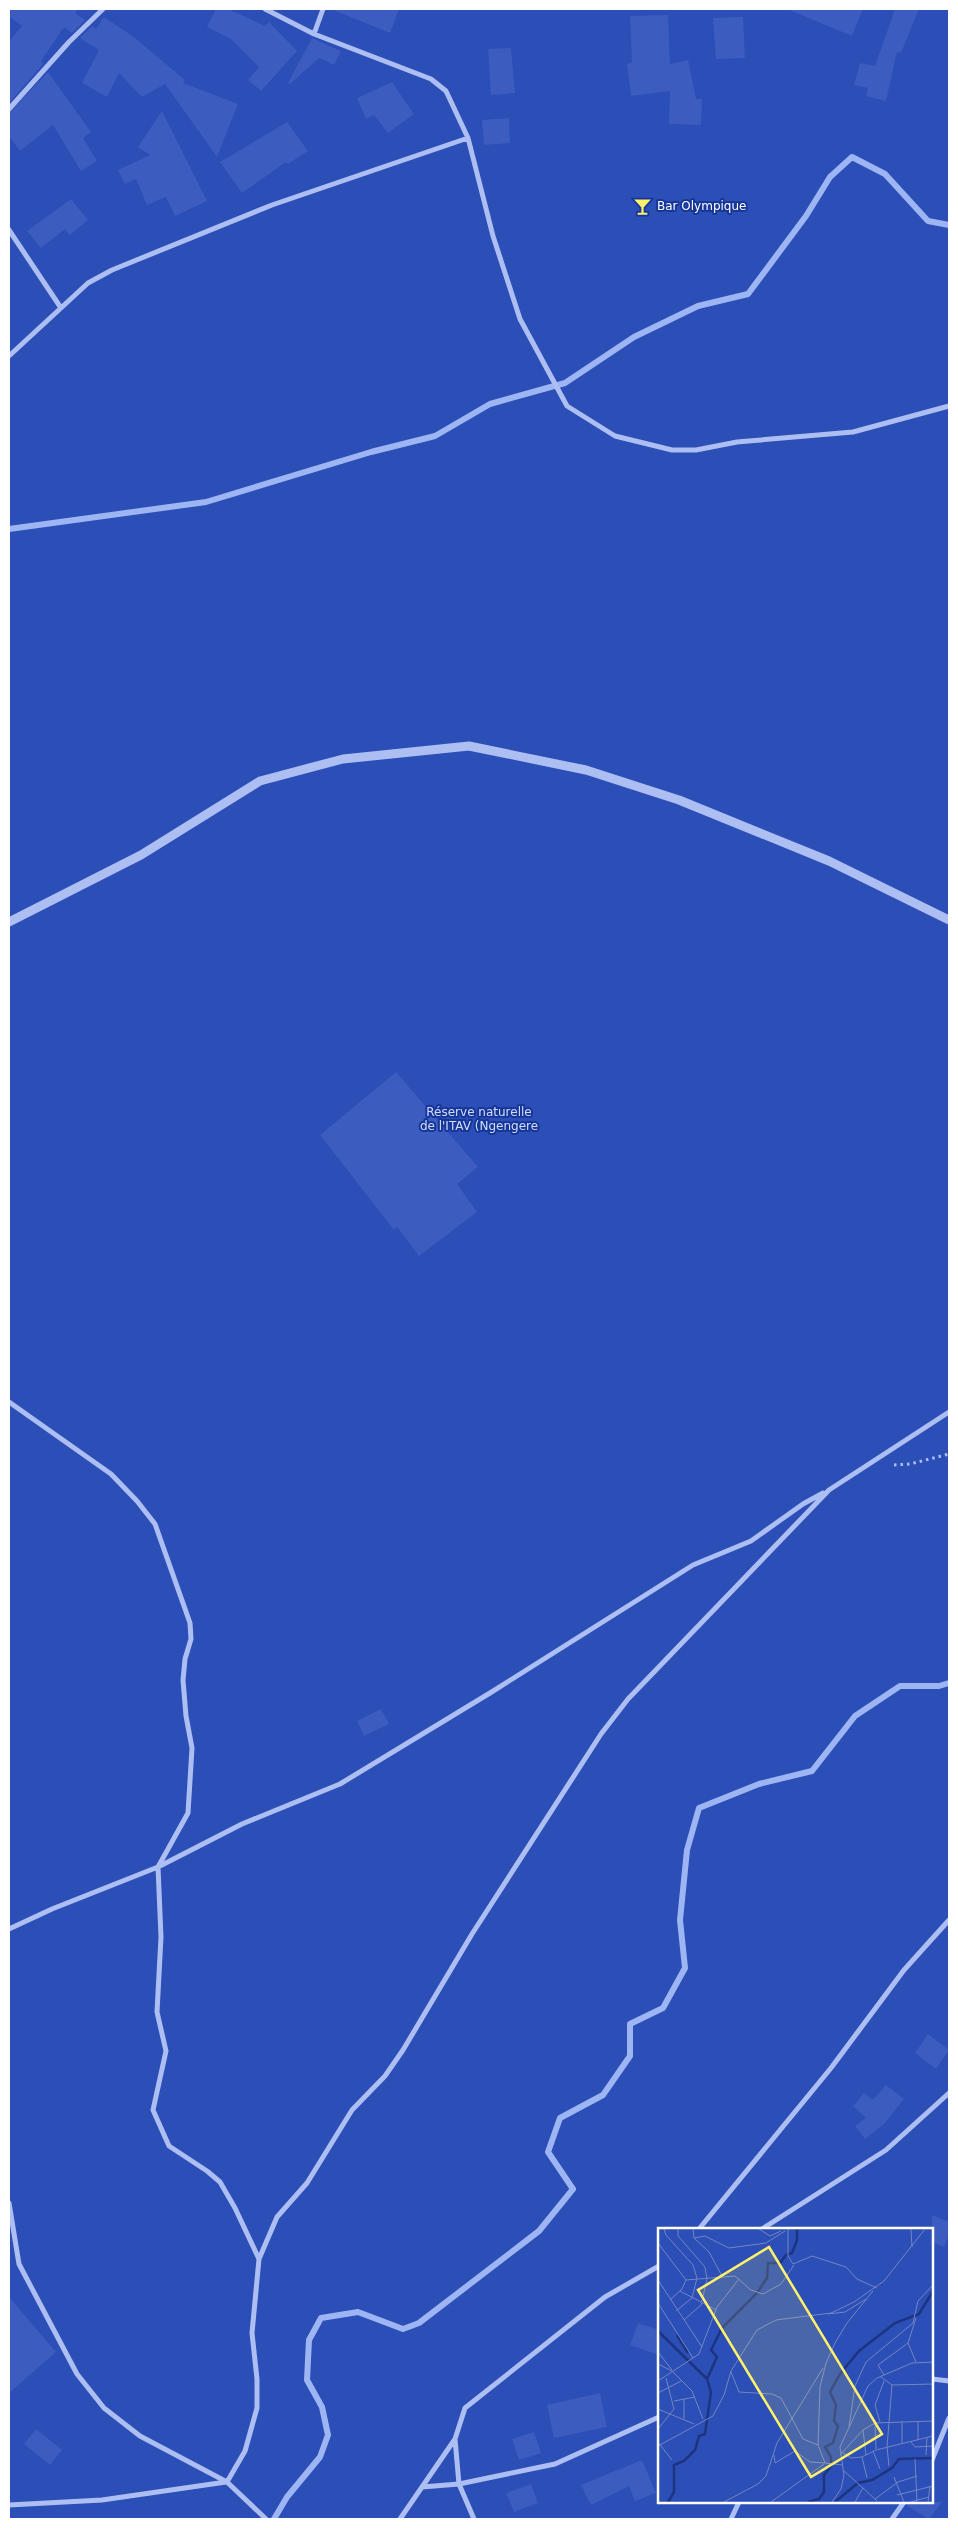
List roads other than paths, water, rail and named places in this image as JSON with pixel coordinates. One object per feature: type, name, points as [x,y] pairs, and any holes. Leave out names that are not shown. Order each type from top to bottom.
[{"type":"street","points":[[9,109],[69,42],[103,9]]},
{"type":"street","points":[[264,9],[314,34],[431,79],[446,91],[468,138],[493,236],[520,319],[567,406],[615,436],[672,450],[688,450],[737,442],[853,432],[949,406]]},
{"type":"street","points":[[314,34],[323,9]]},
{"type":"street","points":[[9,356],[88,283],[112,270],[272,206],[468,138]]},
{"type":"street","points":[[9,230],[61,308]]},
{"type":"street","points":[[9,922],[141,854],[260,780],[343,759],[469,746],[586,770],[680,800],[829,861],[949,920]]},
{"type":"street","points":[[9,1402],[111,1474],[137,1501],[155,1524],[190,1623],[191,1639],[185,1659],[183,1680],[186,1716],[192,1748],[188,1813],[158,1867],[161,1937],[157,2012],[166,2051],[153,2110],[169,2146],[208,2171],[220,2182],[236,2208],[259,2259]]},
{"type":"street","points":[[9,1929],[52,1909],[158,1867],[242,1824],[340,1784],[490,1693],[693,1565],[751,1541],[803,1504],[829,1490],[949,1412]]},
{"type":"street","points":[[227,2482],[245,2451],[257,2408],[258,2379],[252,2333],[259,2259],[277,2217],[307,2183],[352,2110],[385,2076],[403,2050],[472,1934],[601,1734],[628,1699],[666,1658],[829,1490]]},
{"type":"street","points":[[699,2228],[831,2068],[904,1970],[949,1920]]},
{"type":"street","points":[[764,2228],[886,2150],[949,2093]]},
{"type":"street","points":[[9,2203],[19,2264],[77,2374],[104,2408],[140,2436],[227,2482],[266,2519]]},
{"type":"street","points":[[400,2519],[454,2440],[465,2408],[605,2296],[658,2267]]},
{"type":"street","points":[[933,2379],[949,2382]]},
{"type":"street","points":[[422,2487],[459,2484],[555,2464],[658,2417]]},
{"type":"street","points":[[933,2458],[949,2418]]},
{"type":"street","points":[[454,2440],[459,2484],[474,2519]]},
{"type":"street","points":[[9,2505],[102,2500],[227,2482]]},
{"type":"street","points":[[731,2519],[739,2503]]},
{"type":"street","points":[[892,2519],[903,2503]]},
{"type":"waterway","points":[[9,529],[206,502],[371,452],[435,436],[490,404],[565,383],[634,337],[698,306],[748,294],[806,216],[830,177],[852,157],[885,174],[928,221],[949,225]]},
{"type":"waterway","points":[[274,2519],[287,2497],[320,2457],[328,2435],[322,2407],[307,2380],[309,2340],[321,2318],[358,2312],[403,2329],[419,2323],[539,2231],[573,2189],[548,2152],[560,2118],[603,2095],[630,2056],[630,2024],[663,2008],[685,1968],[680,1920],[687,1850],[699,1808],[759,1784],[812,1771],[855,1716],[900,1686],[939,1686],[949,1683]]},
{"type":"place","name":"Bar Olympique","points":[[643,206]]},
{"type":"park label","name":"Réserve naturelle de l'ITAV (Ngengere","points":[[479,1119]]}]
